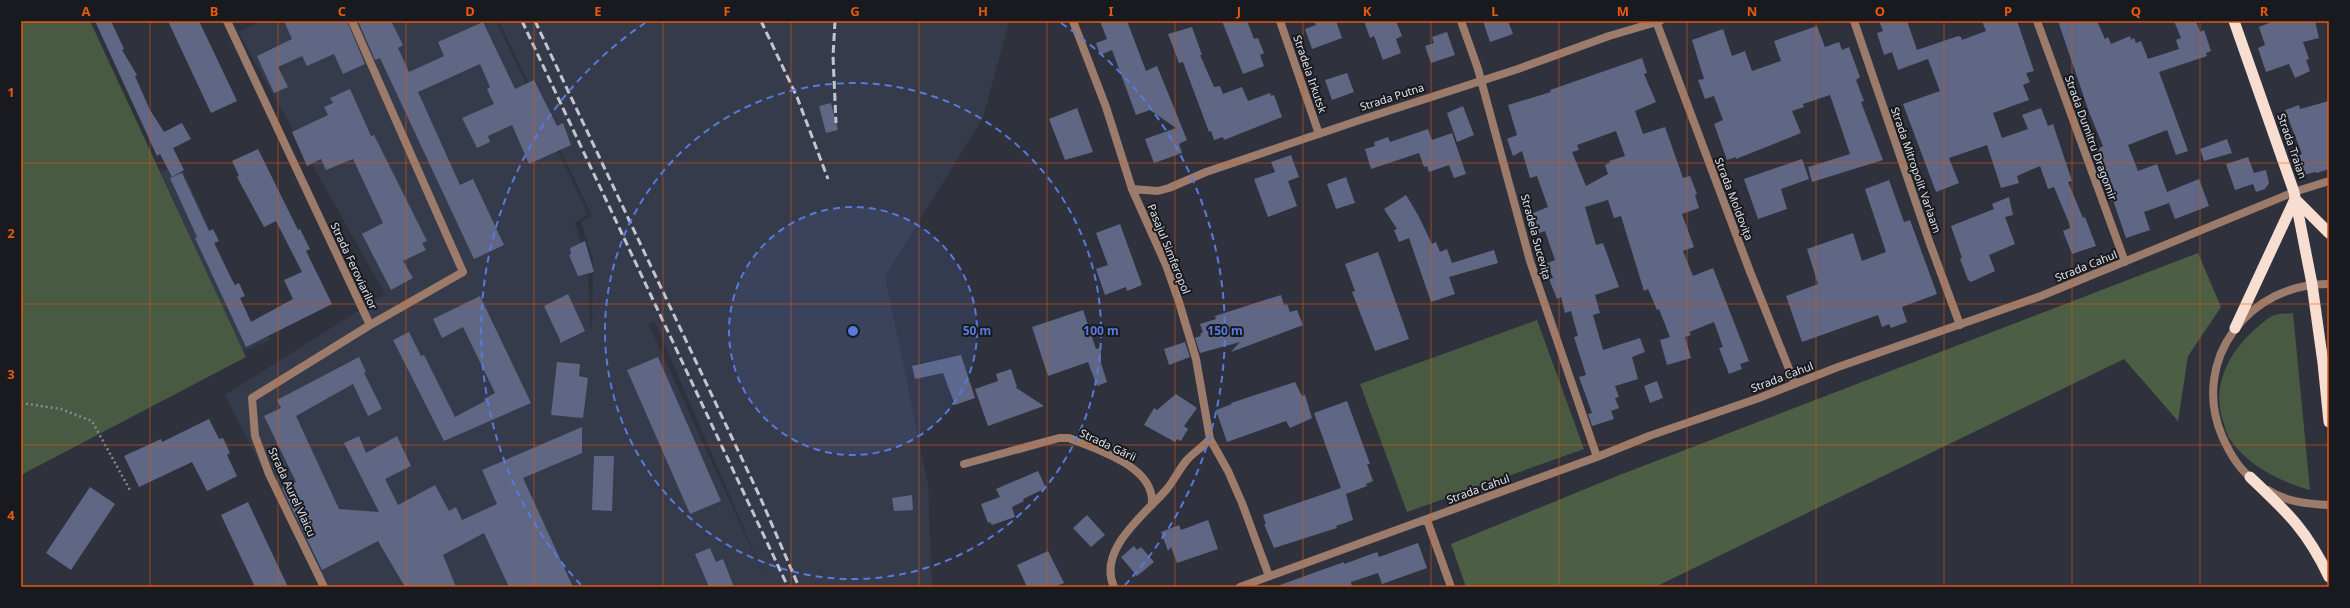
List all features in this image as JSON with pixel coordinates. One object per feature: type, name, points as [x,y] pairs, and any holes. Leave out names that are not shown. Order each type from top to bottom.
[{"type":"highway","name":"Strada Trаian","points":[[2234,21],[2295,196],[2312,284],[2323,363],[2329,422]]},
{"type":"highway","points":[[2234,328],[2295,196],[2329,233]]},
{"type":"highway","points":[[2250,477],[2302,529],[2316,550],[2329,577]]},
{"type":"street","name":"Strada Feroviarilor","points":[[227,21],[370,326],[463,272],[352,21]]},
{"type":"street","name":"Pasajul Simferopol","points":[[1073,21],[1106,107],[1132,189],[1166,265],[1196,359],[1210,439],[1228,470],[1269,576]]},
{"type":"street","name":"Stradela Irkutsk","points":[[1280,21],[1319,134]]},
{"type":"street","name":"Stradela Sucevița","points":[[1461,21],[1480,80],[1530,261],[1597,457]]},
{"type":"street","name":"Strada Putna","points":[[1132,189],[1163,190],[1213,170],[1657,21]]},
{"type":"street","name":"Strada Moldovița","points":[[1657,21],[1749,269],[1795,384]]},
{"type":"street","name":"Strada Mitropolit Varlaam","points":[[1854,21],[1926,233],[1960,325]]},
{"type":"street","name":"Strada Dumitru Dragomir","points":[[2037,21],[2125,262]]},
{"type":"street","name":"Strada Cahul","points":[[1240,587],[1427,520],[1650,436],[2041,296],[2295,196],[2329,181]]},
{"type":"street","points":[[2329,284],[2312,284],[2282,291],[2256,306],[2234,328],[2219,357],[2214,382],[2216,421],[2229,452],[2250,477],[2275,494],[2304,504],[2329,505]]},
{"type":"street","name":"Strada Aurel Vlaicu","points":[[324,587],[269,474],[255,436],[252,398],[370,326]]},
{"type":"street","name":"Strada Gării","points":[[964,464],[1059,438],[1069,438],[1137,471],[1150,488],[1152,502]]},
{"type":"street","points":[[1114,587],[1110,572],[1112,556],[1152,502],[1167,489],[1186,460],[1210,439]]},
{"type":"street","points":[[1427,520],[1451,587]]},
{"type":"path","points":[[21,403],[61,409],[92,422],[130,492]]},
{"type":"shaded area","points":[[261,21],[496,21],[588,214],[575,223],[588,265],[590,328],[592,326],[593,259],[581,222],[592,216],[499,21],[1009,21],[983,118],[885,276],[928,485],[932,587],[769,587],[322,587],[225,395],[385,294],[238,32]],"holes":[[[655,322],[769,587],[649,325],[645,326]]]},
{"type":"shaded area","points":[[180,164],[251,322],[260,318],[270,340],[243,351],[161,172]]},
{"type":"green space","points":[[21,21],[90,21],[246,357],[21,475]]},
{"type":"green space","points":[[2198,253],[2221,307],[2188,356],[2178,421],[2124,359],[1655,587],[1466,587],[1451,544],[1617,476]]},
{"type":"green space","points":[[2293,313],[2310,490],[2276,477],[2245,457],[2229,438],[2220,411],[2219,398],[2224,373],[2229,361],[2244,340],[2272,316],[2277,314]]},
{"type":"green space","points":[[1537,320],[1584,449],[1407,512],[1360,384]]},
{"type":"building","points":[[95,21],[111,21],[124,49],[122,50],[137,75],[135,76],[150,110],[164,132],[182,123],[191,139],[173,148],[184,170],[172,177],[160,154],[157,156]]},
{"type":"building","points":[[168,21],[199,21],[237,101],[211,113]]},
{"type":"building","points":[[284,21],[347,21],[365,64],[343,74],[334,54],[307,66],[302,56],[278,67],[288,87],[274,93],[257,56],[292,39]]},
{"type":"building","points":[[358,21],[391,21],[403,45],[398,48],[409,72],[444,56],[438,42],[483,22],[515,89],[534,80],[557,126],[563,123],[571,145],[529,164],[512,125],[488,136],[490,142],[477,148],[462,118],[494,104],[487,89],[490,87],[480,64],[418,92],[460,185],[473,179],[504,245],[474,259],[380,58],[375,60]]},
{"type":"building","points":[[1100,21],[1127,21],[1146,71],[1157,66],[1187,140],[1179,144],[1182,153],[1154,163],[1145,139],[1176,128],[1150,110],[1136,115],[1112,50],[1100,55],[1096,43],[1107,39]]},
{"type":"building","points":[[1222,21],[1247,21],[1254,39],[1258,38],[1264,53],[1260,55],[1264,66],[1243,74]]},
{"type":"building","points":[[1314,21],[1336,21],[1342,38],[1312,49],[1305,29],[1316,25]]},
{"type":"building","points":[[1364,21],[1396,21],[1402,36],[1396,39],[1401,53],[1383,60],[1374,36],[1370,38]]},
{"type":"building","points":[[1483,21],[1508,21],[1513,34],[1490,42]]},
{"type":"building","points":[[1879,21],[1907,21],[1917,50],[1958,36],[1961,37],[1962,40],[1986,31],[1982,21],[2017,21],[2034,71],[2026,73],[2030,82],[2023,85],[2029,100],[1993,113],[2002,138],[2028,129],[2022,115],[2041,108],[2048,126],[2053,124],[2072,181],[2068,182],[2083,218],[2085,217],[2096,246],[2072,254],[2063,231],[2070,228],[2069,223],[2054,187],[2048,189],[2040,166],[2017,176],[2019,183],[2001,188],[1987,145],[1949,158],[1959,183],[1936,192],[1903,104],[1940,91],[1928,59],[1898,70],[1892,52],[1884,55],[1877,33],[1883,31]]},
{"type":"building","points":[[2058,21],[2097,21],[2105,39],[2108,37],[2111,44],[2130,36],[2131,40],[2134,38],[2136,43],[2141,41],[2148,59],[2179,49],[2176,40],[2181,38],[2174,21],[2196,21],[2200,32],[2204,30],[2211,51],[2206,53],[2207,56],[2159,72],[2188,151],[2176,155],[2167,130],[2128,145],[2138,171],[2157,164],[2167,192],[2199,179],[2209,206],[2175,219],[2169,203],[2144,212],[2150,230],[2126,238],[2102,174],[2106,173],[2097,150],[2103,146],[2089,112]]},
{"type":"building","points":[[2274,21],[2315,21],[2319,38],[2303,42],[2309,59],[2306,60],[2310,71],[2295,78],[2289,64],[2266,72],[2258,48],[2265,45],[2259,27]]},
{"type":"building","points":[[1817,26],[1825,47],[1839,42],[1842,50],[1849,47],[1860,77],[1856,80],[1864,101],[1861,102],[1883,160],[1812,182],[1808,167],[1850,154],[1830,95],[1803,104],[1804,107],[1792,111],[1801,133],[1736,159],[1736,157],[1727,160],[1714,124],[1723,120],[1714,96],[1705,99],[1698,80],[1704,79],[1692,40],[1723,29],[1732,56],[1745,51],[1752,71],[1781,61],[1774,41]]},
{"type":"building","points":[[1192,27],[1202,55],[1200,55],[1214,87],[1220,86],[1223,94],[1242,87],[1248,101],[1270,93],[1271,96],[1274,95],[1282,117],[1224,140],[1223,137],[1214,140],[1211,131],[1209,132],[1183,62],[1179,63],[1168,34]]},
{"type":"building","points":[[1447,32],[1455,55],[1431,63],[1425,46],[1434,43],[1432,37]]},
{"type":"building","points":[[1642,58],[1647,73],[1644,74],[1656,102],[1635,111],[1643,134],[1665,127],[1683,178],[1690,176],[1697,194],[1695,195],[1699,208],[1682,214],[1694,247],[1683,251],[1693,276],[1713,268],[1749,361],[1740,364],[1742,369],[1729,374],[1719,348],[1723,347],[1714,322],[1689,332],[1691,335],[1685,337],[1691,358],[1667,365],[1660,340],[1670,337],[1659,309],[1657,310],[1648,289],[1644,291],[1621,216],[1614,218],[1608,200],[1585,207],[1596,245],[1603,243],[1619,287],[1595,295],[1600,313],[1593,315],[1603,350],[1640,338],[1645,352],[1632,357],[1638,379],[1615,386],[1619,397],[1615,398],[1619,408],[1611,411],[1614,419],[1592,426],[1588,414],[1592,413],[1579,377],[1586,375],[1574,337],[1578,336],[1571,311],[1565,313],[1561,297],[1557,299],[1549,279],[1553,278],[1547,263],[1555,260],[1545,231],[1537,234],[1528,215],[1548,207],[1537,176],[1530,178],[1522,151],[1513,156],[1507,139],[1517,135],[1508,105],[1551,92],[1550,90]],"holes":[[[1616,131],[1625,156],[1609,161],[1610,163],[1605,165],[1608,174],[1586,186],[1572,152],[1579,150],[1577,145]]]},
{"type":"building","points":[[1347,73],[1354,92],[1332,100],[1325,80]]},
{"type":"building","points":[[350,89],[371,136],[374,135],[427,241],[422,243],[426,250],[403,261],[413,278],[391,290],[362,234],[383,223],[353,159],[326,170],[321,159],[307,166],[292,132],[328,115],[324,107],[333,103],[330,98]]},
{"type":"building","points":[[2329,101],[2329,169],[2303,175],[2295,157],[2302,154],[2285,110],[2299,105],[2300,109]]},
{"type":"building","points":[[831,103],[838,130],[826,133],[819,106]]},
{"type":"building","points":[[1463,106],[1474,135],[1457,142],[1447,113]]},
{"type":"building","points":[[1077,108],[1093,152],[1065,160],[1049,119]]},
{"type":"building","points":[[1428,129],[1432,140],[1452,133],[1466,174],[1454,178],[1449,165],[1429,172],[1427,166],[1424,167],[1419,153],[1371,169],[1365,149],[1375,146],[1374,142],[1388,137],[1390,142]]},
{"type":"building","points":[[2227,139],[2232,153],[2204,161],[2200,149]]},
{"type":"building","points":[[258,149],[298,230],[300,229],[310,249],[306,251],[332,304],[246,347],[195,238],[197,237],[170,178],[182,173],[209,231],[213,229],[219,241],[214,243],[231,278],[235,285],[239,283],[245,296],[240,298],[251,322],[293,299],[284,280],[302,272],[276,221],[264,227],[237,177],[239,176],[232,161]]},
{"type":"building","points":[[1291,155],[1299,177],[1288,181],[1297,206],[1268,217],[1254,179],[1275,172],[1271,162]]},
{"type":"building","points":[[2248,157],[2254,173],[2266,170],[2269,183],[2265,189],[2256,192],[2253,184],[2235,190],[2226,164]]},
{"type":"building","points":[[1802,159],[1809,179],[1781,189],[1787,209],[1758,219],[1744,179]]},
{"type":"building","points":[[1346,177],[1355,203],[1336,209],[1327,184]]},
{"type":"building","points":[[1889,180],[1904,222],[1910,220],[1937,294],[1902,307],[1907,322],[1891,328],[1889,324],[1882,327],[1878,315],[1802,342],[1786,296],[1818,284],[1807,249],[1853,233],[1862,261],[1886,252],[1865,189]]},
{"type":"building","points":[[1406,195],[1418,215],[1432,244],[1436,242],[1440,252],[1447,249],[1452,263],[1494,250],[1498,263],[1449,277],[1455,294],[1431,302],[1409,238],[1399,242],[1394,230],[1397,229],[1384,209]]},
{"type":"building","points":[[2009,197],[2013,215],[2005,217],[2015,244],[1989,255],[1995,271],[1971,282],[1968,280],[1960,259],[1962,258],[1951,226],[1994,209],[1992,204]]},
{"type":"building","points":[[1120,224],[1142,285],[1127,291],[1126,287],[1105,295],[1096,269],[1108,265],[1096,233]]},
{"type":"building","points":[[585,241],[594,272],[578,276],[569,255],[571,254],[570,248]]},
{"type":"building","points":[[1378,252],[1409,339],[1375,351],[1352,292],[1355,291],[1345,264]]},
{"type":"building","points":[[568,294],[585,331],[560,343],[544,306]]},
{"type":"building","points":[[1281,295],[1284,305],[1287,304],[1290,312],[1297,310],[1303,325],[1231,352],[1240,342],[1200,353],[1195,338],[1201,336],[1200,334],[1203,332],[1200,324],[1216,319],[1215,316]]},
{"type":"building","points":[[480,296],[531,403],[444,441],[393,340],[409,332],[421,356],[424,355],[455,417],[485,401],[484,399],[495,393],[463,327],[442,338],[433,319]]},
{"type":"building","points":[[1083,310],[1096,349],[1101,348],[1101,363],[1107,382],[1097,386],[1088,362],[1048,376],[1032,327]]},
{"type":"building","points":[[1185,342],[1190,357],[1169,365],[1164,349]]},
{"type":"building","points":[[961,355],[975,398],[955,405],[943,373],[915,379],[912,366]]},
{"type":"building","points":[[359,357],[366,372],[364,373],[382,409],[368,416],[353,384],[296,416],[339,509],[379,512],[344,443],[359,436],[366,453],[397,436],[411,466],[385,479],[398,505],[435,485],[449,511],[456,507],[462,520],[497,504],[482,470],[582,427],[582,453],[523,478],[573,587],[509,587],[484,533],[443,555],[456,587],[405,587],[378,541],[322,570],[282,488],[296,482],[264,416],[281,408],[277,400]]},
{"type":"building","points":[[658,357],[721,501],[690,514],[627,370]]},
{"type":"building","points":[[557,362],[580,364],[579,376],[588,378],[583,418],[551,415]]},
{"type":"building","points":[[1011,369],[1017,387],[1015,387],[1044,406],[988,426],[975,389],[998,381],[996,374]]},
{"type":"building","points":[[1657,381],[1663,398],[1650,403],[1644,386]]},
{"type":"building","points":[[1295,382],[1302,396],[1305,395],[1312,418],[1290,428],[1286,421],[1227,442],[1216,410],[1232,404],[1231,403]]},
{"type":"building","points":[[1176,394],[1197,408],[1184,426],[1188,429],[1181,441],[1177,439],[1175,442],[1144,425],[1154,408],[1157,410]]},
{"type":"building","points":[[1347,401],[1370,464],[1367,464],[1373,481],[1366,484],[1367,486],[1346,494],[1353,520],[1336,526],[1337,528],[1274,548],[1264,524],[1266,524],[1263,515],[1341,488],[1314,413]]},
{"type":"building","points":[[209,419],[219,439],[223,438],[230,453],[227,455],[237,476],[207,491],[192,462],[139,487],[124,456],[161,439],[162,442]]},
{"type":"building","points":[[594,456],[614,456],[612,511],[592,510]]},
{"type":"building","points":[[1038,471],[1046,488],[1023,499],[1024,501],[1012,507],[1015,517],[992,525],[990,522],[988,523],[981,504],[1000,497],[996,489]]},
{"type":"building","points":[[90,487],[115,504],[71,570],[46,553]]},
{"type":"building","points":[[912,495],[913,510],[894,511],[892,498]]},
{"type":"building","points":[[248,502],[288,587],[255,587],[221,515]]},
{"type":"building","points":[[1087,515],[1105,535],[1091,547],[1073,528]]},
{"type":"building","points":[[1208,520],[1218,549],[1177,563],[1171,547],[1168,551],[1161,532],[1179,525],[1181,530]]},
{"type":"building","points":[[1418,543],[1427,568],[1382,584],[1378,573],[1351,582],[1352,587],[1281,587],[1280,585],[1344,562],[1344,564],[1377,552],[1379,557]]},
{"type":"building","points":[[1134,546],[1137,550],[1141,547],[1154,562],[1137,576],[1121,557]]},
{"type":"building","points":[[710,548],[716,562],[723,559],[734,587],[709,587],[695,554]]},
{"type":"building","points":[[1048,551],[1064,583],[1054,587],[1027,587],[1017,565]]},
{"type":"railway","points":[[522,21],[788,587]]},
{"type":"railway","points":[[535,21],[760,497],[799,587]]},
{"type":"railway","points":[[761,21],[797,97],[828,179]]},
{"type":"railway","points":[[835,21],[833,56],[836,123]]}]
